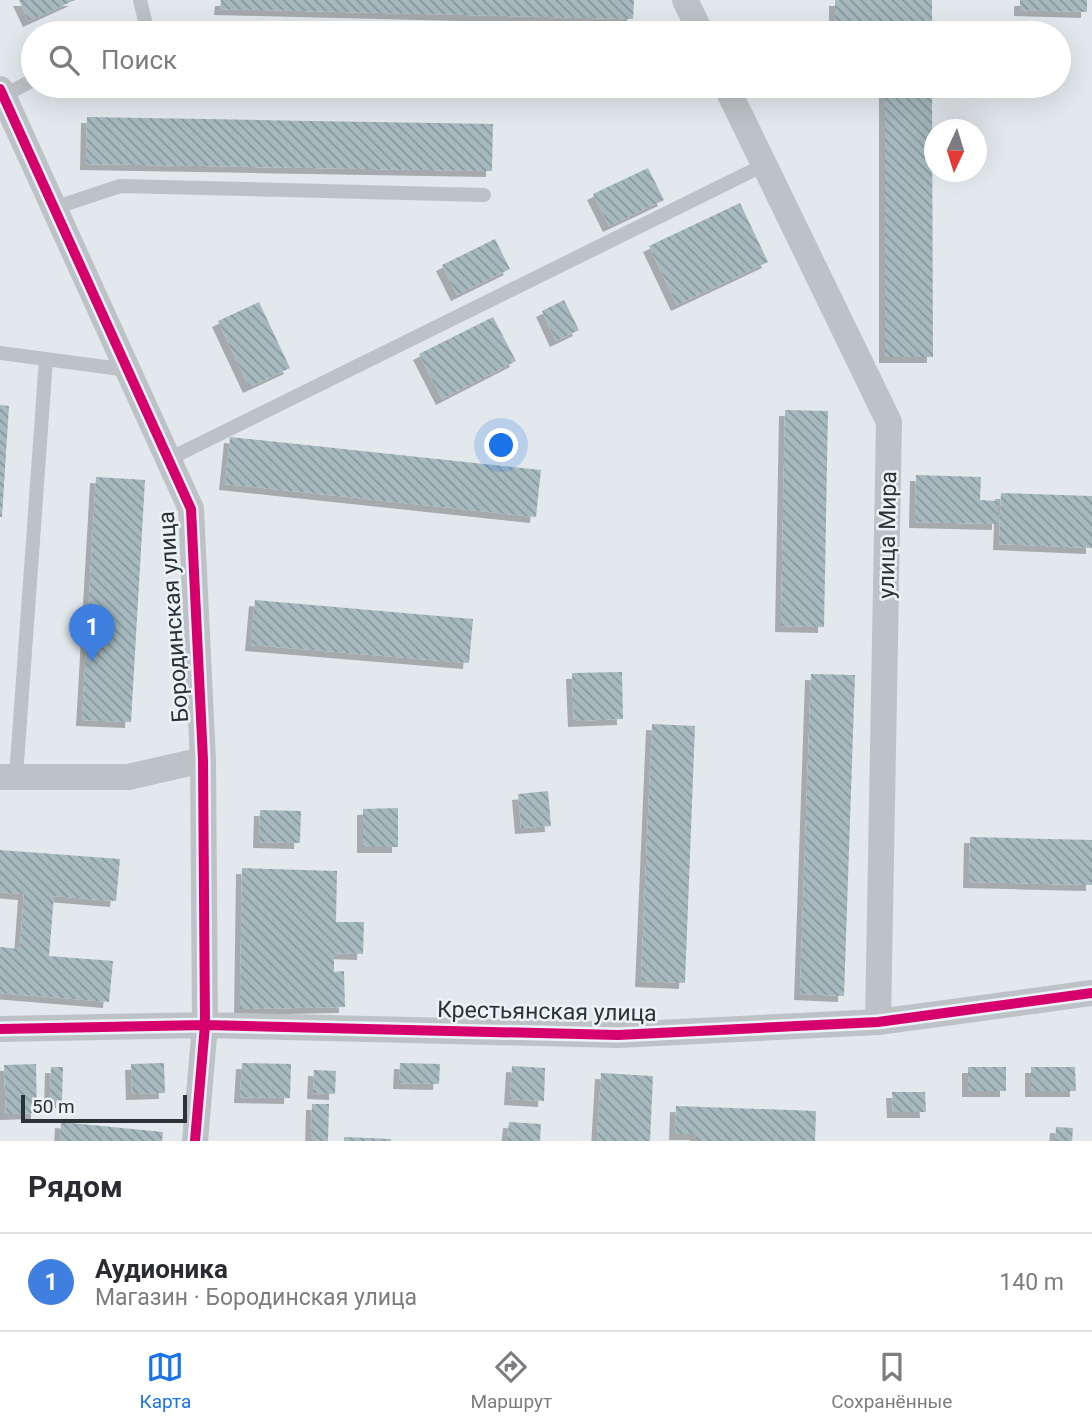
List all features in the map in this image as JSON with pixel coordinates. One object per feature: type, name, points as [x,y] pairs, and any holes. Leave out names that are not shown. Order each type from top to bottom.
[{"type":"street","points":[[685,0],[695,21]]},
{"type":"street","name":"Бородинская улица","points":[[2,93],[8,127],[54,208],[191,509],[203,760],[205,1025],[195,1141]]},
{"type":"street","name":"улица Мира","points":[[732,98],[889,422],[878,1022]]},
{"type":"street","points":[[8,777],[128,777],[203,760]]},
{"type":"street","name":"Крестьянская улица","points":[[0,1029],[205,1025],[618,1035],[878,1022],[1092,993]]},
{"type":"lane","points":[[140,0],[145,21]]},
{"type":"lane","points":[[2,93],[21,85]]},
{"type":"lane","points":[[169,459],[764,165]]},
{"type":"lane","points":[[54,208],[120,186],[484,195]]},
{"type":"lane","points":[[0,353],[128,370]]},
{"type":"lane","points":[[8,777],[46,359]]},
{"type":"building","points":[[19,0],[75,0],[29,21]]},
{"type":"building","points":[[221,0],[634,0],[633,19],[220,9]]},
{"type":"building","points":[[835,0],[932,0],[932,21],[835,21]]},
{"type":"building","points":[[1020,0],[1087,0],[1087,12],[1020,10]]},
{"type":"building","points":[[885,98],[932,98],[932,119],[924,119],[924,182],[932,182],[933,357],[885,357]]},
{"type":"building","points":[[87,117],[493,124],[492,171],[86,164]]},
{"type":"building","points":[[648,168],[664,200],[609,226],[593,194]]},
{"type":"building","points":[[740,203],[768,262],[677,305],[649,246]]},
{"type":"building","points":[[495,239],[510,269],[457,295],[442,265]]},
{"type":"building","points":[[564,300],[579,330],[556,341],[542,311]]},
{"type":"building","points":[[259,302],[290,368],[249,387],[218,321]]},
{"type":"building","points":[[493,317],[516,361],[442,399],[419,354]]},
{"type":"building","points":[[0,405],[9,406],[2,517],[0,517]]},
{"type":"building","points":[[785,410],[828,411],[824,627],[781,626]]},
{"type":"building","points":[[230,437],[541,470],[536,517],[225,484]]},
{"type":"building","points":[[916,475],[981,477],[980,500],[998,501],[998,524],[915,522]]},
{"type":"building","points":[[96,477],[145,480],[131,722],[82,720]]},
{"type":"building","points":[[1001,493],[1092,496],[1092,548],[999,544]]},
{"type":"building","points":[[255,600],[473,619],[469,663],[251,645]]},
{"type":"building","points":[[622,672],[623,719],[574,721],[572,673]]},
{"type":"building","points":[[811,674],[855,675],[844,996],[800,994]]},
{"type":"building","points":[[652,724],[695,726],[685,983],[641,981]]},
{"type":"building","points":[[548,791],[551,826],[521,828],[518,794]]},
{"type":"building","points":[[398,808],[398,847],[363,847],[363,809]]},
{"type":"building","points":[[260,810],[301,811],[300,843],[259,842]]},
{"type":"building","points":[[970,837],[1092,840],[1092,885],[969,882]]},
{"type":"building","points":[[0,850],[120,859],[116,901],[54,896],[49,956],[113,961],[109,1002],[0,993],[0,947],[20,949],[24,894],[0,892]]},
{"type":"building","points":[[242,868],[337,871],[336,922],[364,922],[363,954],[334,953],[334,972],[344,971],[345,1007],[240,1009]]},
{"type":"building","points":[[164,1063],[165,1093],[132,1094],[131,1064]]},
{"type":"building","points":[[242,1063],[291,1064],[290,1098],[240,1097]]},
{"type":"building","points":[[400,1063],[440,1064],[439,1084],[399,1083]]},
{"type":"building","points":[[36,1064],[37,1113],[6,1114],[4,1065]]},
{"type":"building","points":[[512,1066],[545,1068],[544,1101],[510,1099]]},
{"type":"building","points":[[51,1067],[63,1067],[62,1102],[50,1102]]},
{"type":"building","points":[[968,1067],[1006,1067],[1006,1091],[968,1091]]},
{"type":"building","points":[[1031,1067],[1075,1067],[1076,1091],[1031,1091]]},
{"type":"building","points":[[314,1070],[336,1071],[335,1094],[313,1093]]},
{"type":"building","points":[[601,1073],[653,1076],[650,1141],[597,1141]]},
{"type":"building","points":[[892,1092],[925,1092],[926,1112],[893,1112]]},
{"type":"building","points":[[312,1104],[329,1104],[328,1141],[311,1141]]},
{"type":"building","points":[[676,1106],[816,1111],[815,1141],[696,1141],[696,1134],[675,1134]]},
{"type":"building","points":[[61,1122],[163,1132],[162,1141],[60,1141]]},
{"type":"building","points":[[509,1122],[541,1124],[540,1141],[507,1141]]},
{"type":"building","points":[[1056,1127],[1073,1128],[1072,1141],[1055,1141]]},
{"type":"building","points":[[344,1137],[391,1139],[391,1141],[344,1141]]},
{"type":"cycle path","points":[[0,89],[191,509],[203,760],[205,1025],[195,1141]]},
{"type":"cycle path","points":[[0,1029],[205,1025],[618,1035],[878,1022],[1092,993]]},
{"type":"place","name":"Аудионика","points":[[92,662]]}]
